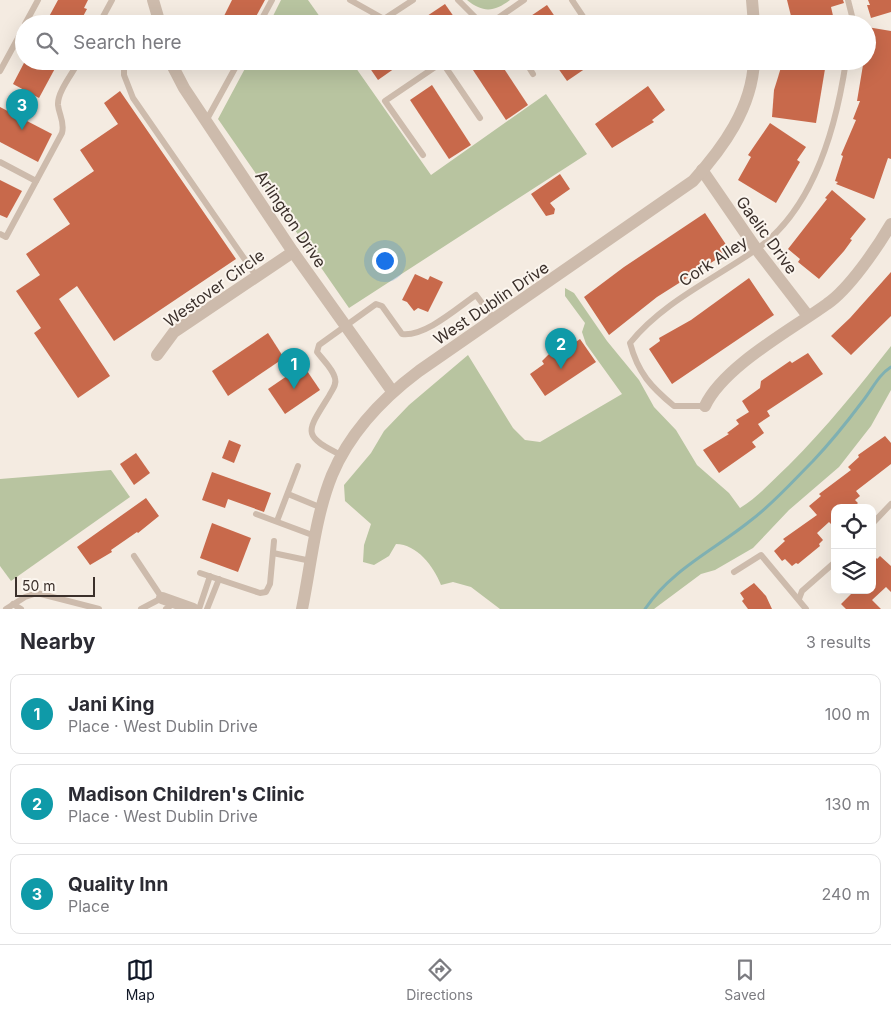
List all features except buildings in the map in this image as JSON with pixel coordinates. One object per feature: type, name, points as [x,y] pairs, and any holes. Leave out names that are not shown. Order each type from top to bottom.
[{"type":"street","points":[[152,0],[157,15]]},
{"type":"street","points":[[752,0],[753,15]]},
{"type":"street","name":"Arlington Drive","points":[[175,70],[206,121],[293,252],[392,391]]},
{"type":"street","name":"West Dublin Drive","points":[[302,609],[322,508],[332,474],[368,417],[392,391],[693,181],[720,150],[740,113],[754,76],[754,70]]},
{"type":"street","name":"Gaelic Drive","points":[[702,170],[757,250],[808,316]]},
{"type":"street","points":[[705,406],[712,391],[729,374],[808,316],[829,304],[863,266],[891,224]]},
{"type":"street","name":"Westover Circle","points":[[157,355],[174,332],[293,252]]},
{"type":"street","points":[[167,603],[193,609]]},
{"type":"lane","points":[[30,15],[38,0]]},
{"type":"lane","points":[[104,15],[112,0]]},
{"type":"lane","points":[[264,15],[272,0]]},
{"type":"lane","points":[[350,0],[377,15]]},
{"type":"lane","points":[[390,15],[413,0]]},
{"type":"lane","points":[[458,0],[470,15]]},
{"type":"lane","points":[[506,15],[524,0]]},
{"type":"lane","points":[[572,0],[582,15]]},
{"type":"lane","points":[[848,0],[852,15]]},
{"type":"lane","points":[[0,71],[3,58],[15,40]]},
{"type":"lane","points":[[0,234],[6,237],[62,133],[63,122],[58,99],[74,70]]},
{"type":"lane","points":[[124,70],[124,75],[133,98],[256,277]]},
{"type":"lane","points":[[206,121],[234,70]]},
{"type":"lane","points":[[423,155],[386,101],[431,70]]},
{"type":"lane","points":[[448,70],[480,118]]},
{"type":"lane","points":[[531,70],[533,74]]},
{"type":"lane","name":"Cork Alley","points":[[705,406],[674,406],[661,395],[635,363],[630,343],[645,324],[757,250],[780,229],[809,187],[830,140],[844,70]]},
{"type":"lane","points":[[0,162],[36,181]]},
{"type":"lane","points":[[342,456],[318,444],[311,435],[310,426],[336,384],[335,376],[317,352],[319,345],[376,304],[382,306],[402,334],[413,336],[476,295],[495,320]]},
{"type":"lane","points":[[278,522],[298,466]]},
{"type":"lane","points":[[288,494],[322,508]]},
{"type":"lane","points":[[876,520],[891,504]]},
{"type":"lane","points":[[256,514],[316,536]]},
{"type":"lane","points":[[200,573],[260,593],[266,592],[270,584],[274,541]]},
{"type":"lane","points":[[273,553],[312,561]]},
{"type":"lane","points":[[734,572],[761,555],[781,582],[799,599],[806,609]]},
{"type":"lane","points":[[134,556],[167,603],[141,609]]},
{"type":"lane","points":[[799,599],[802,591],[831,566]]},
{"type":"lane","points":[[199,609],[210,576]]},
{"type":"lane","points":[[207,609],[219,579]]},
{"type":"lane","points":[[6,609],[25,597],[37,593],[99,609]]},
{"type":"lane","points":[[13,604],[21,609]]},
{"type":"green space","points":[[281,0],[308,0],[319,15],[274,15]]},
{"type":"green space","points":[[467,0],[510,0],[494,9],[483,9]]},
{"type":"green space","points":[[244,70],[357,70],[431,175],[546,94],[587,154],[349,308],[218,119]]},
{"type":"green space","points":[[565,288],[574,293],[607,341],[639,380],[654,407],[676,430],[697,465],[729,493],[740,508],[766,488],[803,451],[842,407],[891,346],[891,390],[871,426],[839,467],[789,510],[753,548],[715,570],[701,574],[654,609],[500,609],[471,587],[453,582],[441,585],[434,571],[424,558],[418,552],[404,545],[396,544],[389,556],[374,565],[363,562],[364,545],[371,524],[345,501],[344,485],[371,453],[384,431],[409,405],[468,355],[513,428],[525,440],[540,442],[622,394],[586,344],[582,332],[585,323],[565,296]]},
{"type":"green space","points":[[111,470],[130,497],[11,581],[0,566],[0,479]]},
{"type":"waterway","points":[[645,609],[667,583],[694,561],[736,532],[783,492],[839,432],[879,378],[891,367]]},
{"type":"place","name":"Quality Inn","points":[[22,130]]},
{"type":"place","name":"Madison Children's Clinic","points":[[561,369]]},
{"type":"place","name":"Jani King","points":[[294,389]]}]
